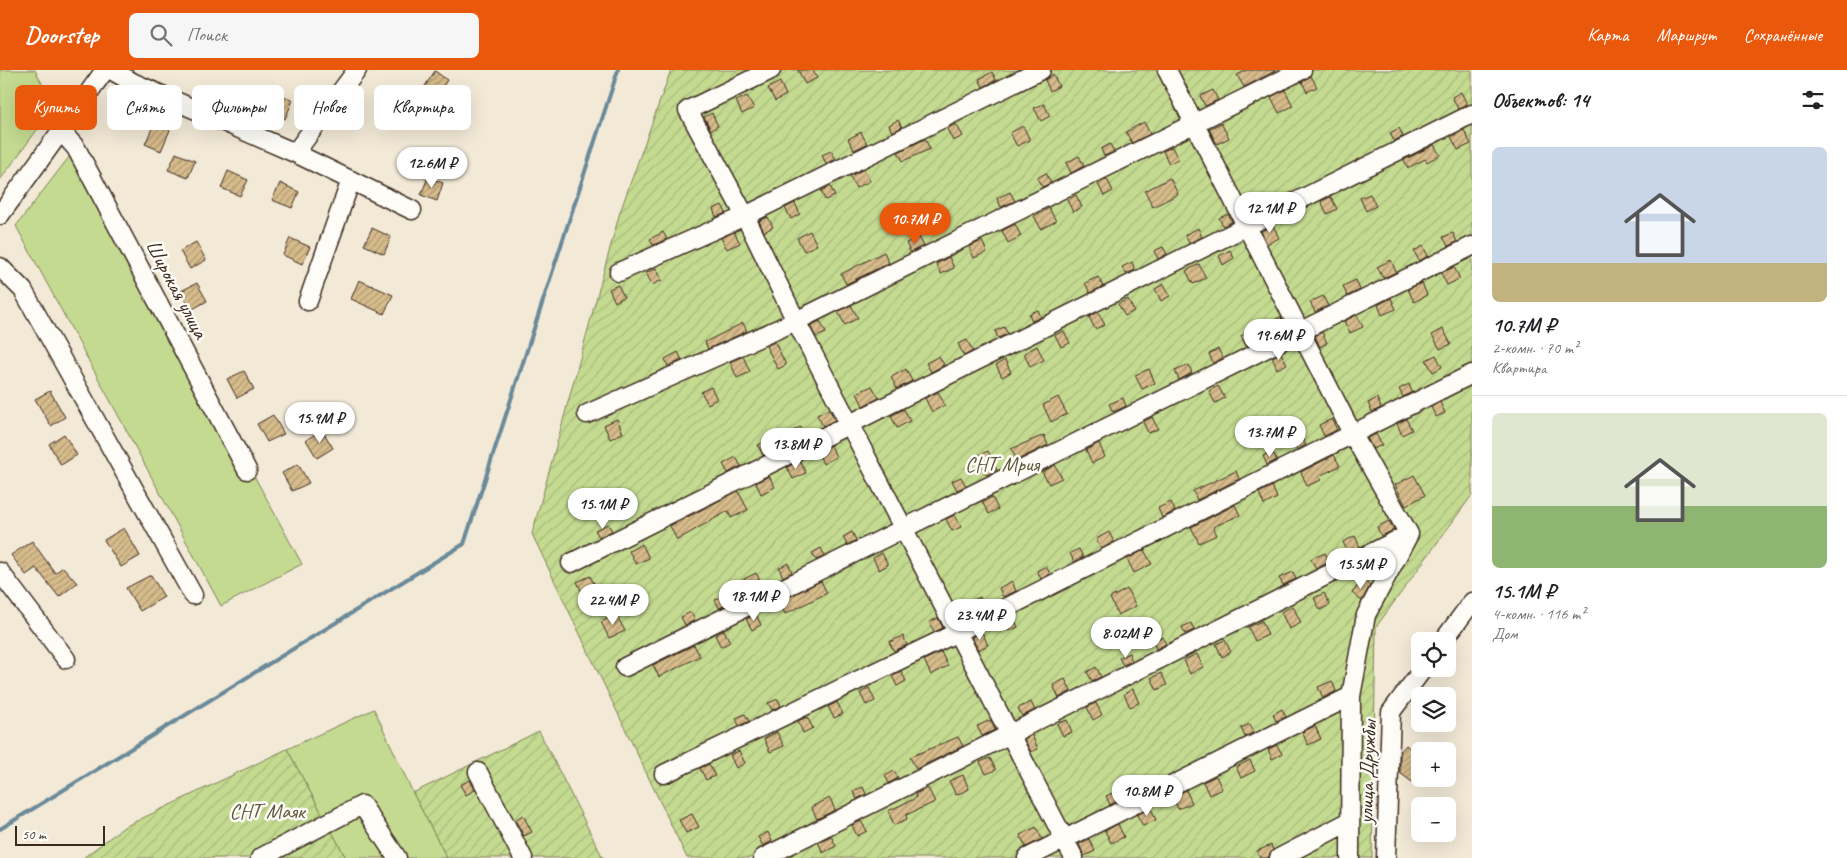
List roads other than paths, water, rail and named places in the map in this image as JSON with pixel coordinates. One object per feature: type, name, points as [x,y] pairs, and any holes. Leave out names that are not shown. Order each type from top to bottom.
[{"type":"street","points":[[0,215],[62,132],[105,70]]},
{"type":"street","points":[[111,70],[139,76],[412,210]]},
{"type":"street","points":[[295,152],[357,70]]},
{"type":"street","points":[[771,70],[688,110],[745,216],[796,321],[852,425],[1074,858]]},
{"type":"street","points":[[619,272],[745,216],[1041,70]]},
{"type":"street","points":[[1166,70],[1353,435],[1409,534]]},
{"type":"street","points":[[587,414],[796,321],[1302,70]]},
{"type":"street","points":[[570,564],[852,425],[1472,114]]},
{"type":"street","name":"Широкая улица","points":[[62,132],[76,148],[247,470]]},
{"type":"street","points":[[308,301],[351,180]]},
{"type":"street","points":[[625,667],[1301,333],[1472,246]]},
{"type":"street","points":[[2,273],[24,290],[193,595]]},
{"type":"street","points":[[664,774],[958,632],[1472,374]]},
{"type":"street","points":[[1350,858],[1351,696],[1366,616],[1409,534]]},
{"type":"street","points":[[763,858],[1409,534]]},
{"type":"street","points":[[0,572],[66,659]]},
{"type":"street","points":[[1450,632],[1472,602]]},
{"type":"street","name":"улица Дружбы","points":[[1386,858],[1391,712],[1417,677]]},
{"type":"street","points":[[1027,858],[1351,696]]},
{"type":"street","points":[[478,772],[522,858]]},
{"type":"street","points":[[260,858],[362,805],[397,858]]},
{"type":"street","points":[[1280,858],[1350,820]]},
{"type":"waterway","points":[[0,829],[464,544],[618,70]]},
{"type":"park label","name":"СНТ Мрия","points":[[1002,464]]},
{"type":"park label","name":"СНТ Маяк","points":[[267,811]]}]
